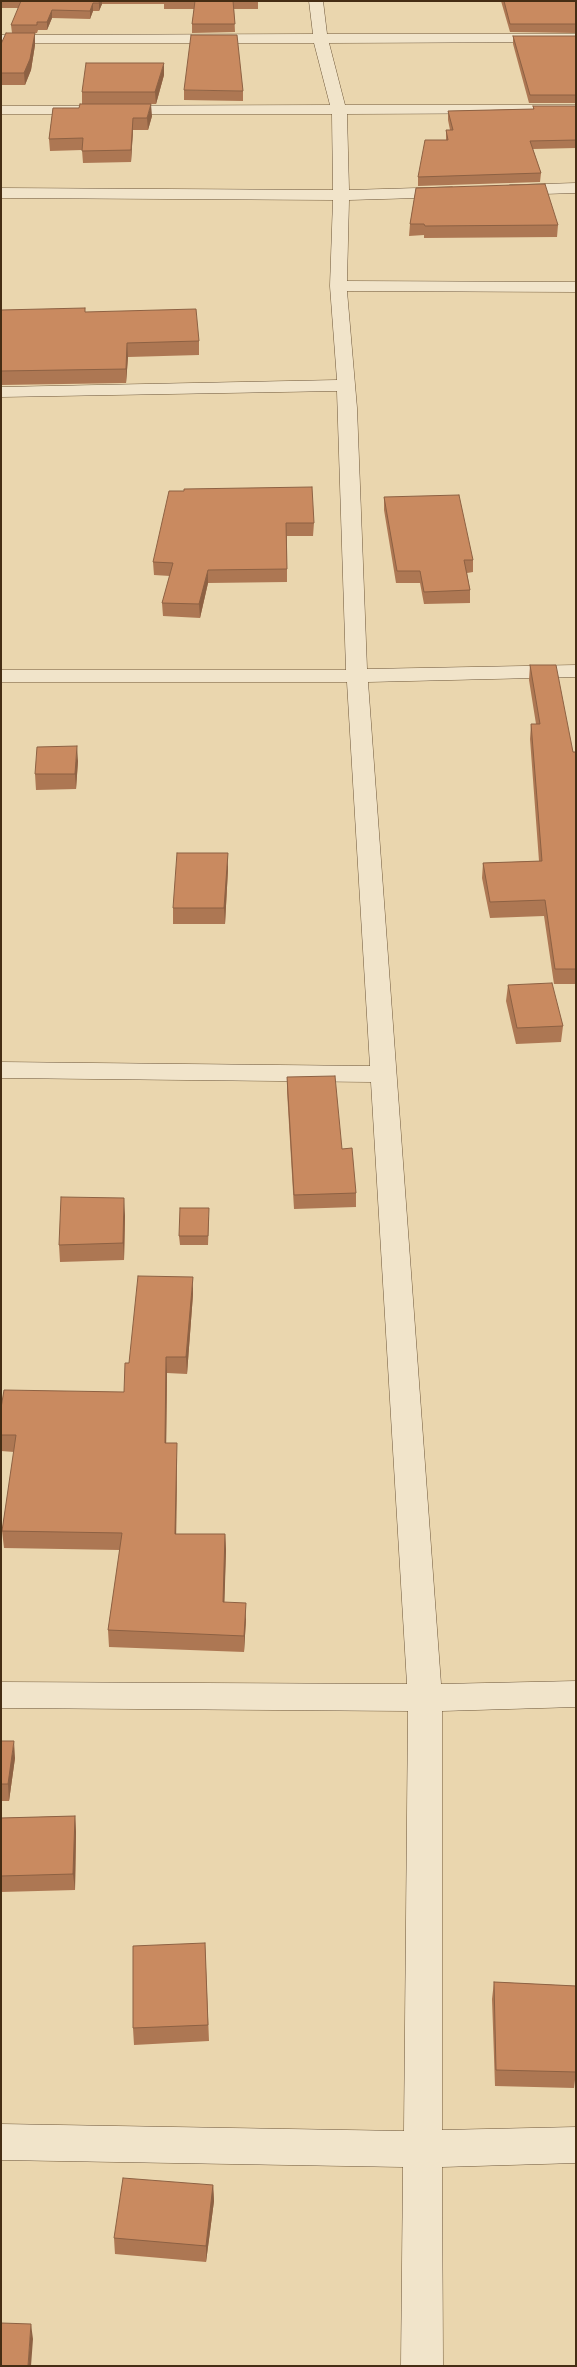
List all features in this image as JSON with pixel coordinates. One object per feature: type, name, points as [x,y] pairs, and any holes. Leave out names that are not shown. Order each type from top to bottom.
[{"type":"street","points":[[316,1],[320,37],[339,110],[341,195],[338,286],[346,385],[356,676],[424,1698],[422,2366]]},
{"type":"street","points":[[1,40],[320,37],[576,38]]},
{"type":"street","points":[[1,110],[576,109]]},
{"type":"street","points":[[490,191],[576,188]]},
{"type":"street","points":[[1,193],[341,195],[470,192]]},
{"type":"street","points":[[338,286],[576,288]]},
{"type":"street","points":[[1,392],[346,385]]},
{"type":"street","points":[[1,676],[356,676],[576,671]]},
{"type":"street","points":[[1,1070],[382,1074]]},
{"type":"street","points":[[1,1695],[424,1698],[576,1694]]},
{"type":"street","points":[[1,2142],[423,2150],[576,2145]]},
{"type":"building","points":[[21,1],[100,1],[99,3],[93,3],[90,11],[52,10],[47,22],[37,22],[37,25],[11,25]]},
{"type":"building","points":[[195,1],[233,1],[235,24],[192,24]]},
{"type":"building","points":[[504,1],[576,1],[576,24],[510,24]]},
{"type":"building","points":[[6,33],[35,33],[30,59],[24,73],[1,73],[1,44]]},
{"type":"building","points":[[191,35],[237,35],[243,91],[184,90]]},
{"type":"building","points":[[513,36],[576,36],[576,95],[530,95]]},
{"type":"building","points":[[86,63],[164,63],[155,92],[82,92]]},
{"type":"building","points":[[80,104],[151,104],[147,118],[133,118],[131,150],[82,151],[83,138],[49,139],[53,108],[79,108]]},
{"type":"building","points":[[533,106],[576,106],[576,140],[530,141],[541,173],[418,177],[425,140],[448,140],[446,130],[453,130],[448,111],[534,109]]},
{"type":"building","points":[[545,184],[558,225],[425,226],[424,224],[410,224],[416,188]]},
{"type":"building","points":[[85,308],[85,312],[196,309],[199,341],[127,343],[126,369],[1,371],[1,310]]},
{"type":"building","points":[[312,487],[314,523],[286,523],[287,569],[208,570],[199,604],[162,603],[173,563],[153,562],[169,491],[184,491],[184,489]]},
{"type":"building","points":[[459,495],[473,560],[464,560],[470,590],[424,592],[420,571],[397,571],[384,497]]},
{"type":"building","points":[[530,665],[556,665],[573,752],[576,752],[576,969],[555,969],[545,900],[490,902],[483,863],[542,861],[531,724],[540,724]]},
{"type":"building","points":[[77,746],[75,774],[35,774],[37,747]]},
{"type":"building","points":[[177,853],[228,853],[224,908],[173,908]]},
{"type":"building","points":[[552,983],[563,1026],[517,1028],[508,985]]},
{"type":"building","points":[[335,1076],[342,1149],[352,1148],[356,1193],[294,1195],[287,1077]]},
{"type":"building","points":[[61,1197],[124,1198],[123,1243],[59,1245]]},
{"type":"building","points":[[180,1208],[209,1208],[208,1236],[179,1236]]},
{"type":"building","points":[[138,1276],[193,1277],[186,1357],[166,1357],[165,1443],[177,1443],[175,1534],[225,1534],[223,1602],[246,1603],[244,1636],[108,1630],[122,1533],[2,1531],[16,1435],[1,1435],[1,1408],[4,1390],[124,1392],[125,1363],[129,1363]]},
{"type":"building","points":[[1,1741],[14,1741],[8,1784],[1,1784]]},
{"type":"building","points":[[75,1816],[73,1874],[1,1876],[1,1818]]},
{"type":"building","points":[[205,1943],[208,2025],[133,2028],[133,1946]]},
{"type":"building","points":[[494,1982],[576,1986],[576,2072],[496,2070]]},
{"type":"building","points":[[123,2178],[213,2185],[206,2246],[114,2238]]},
{"type":"building","points":[[1,2323],[31,2324],[28,2366],[1,2366]]}]
